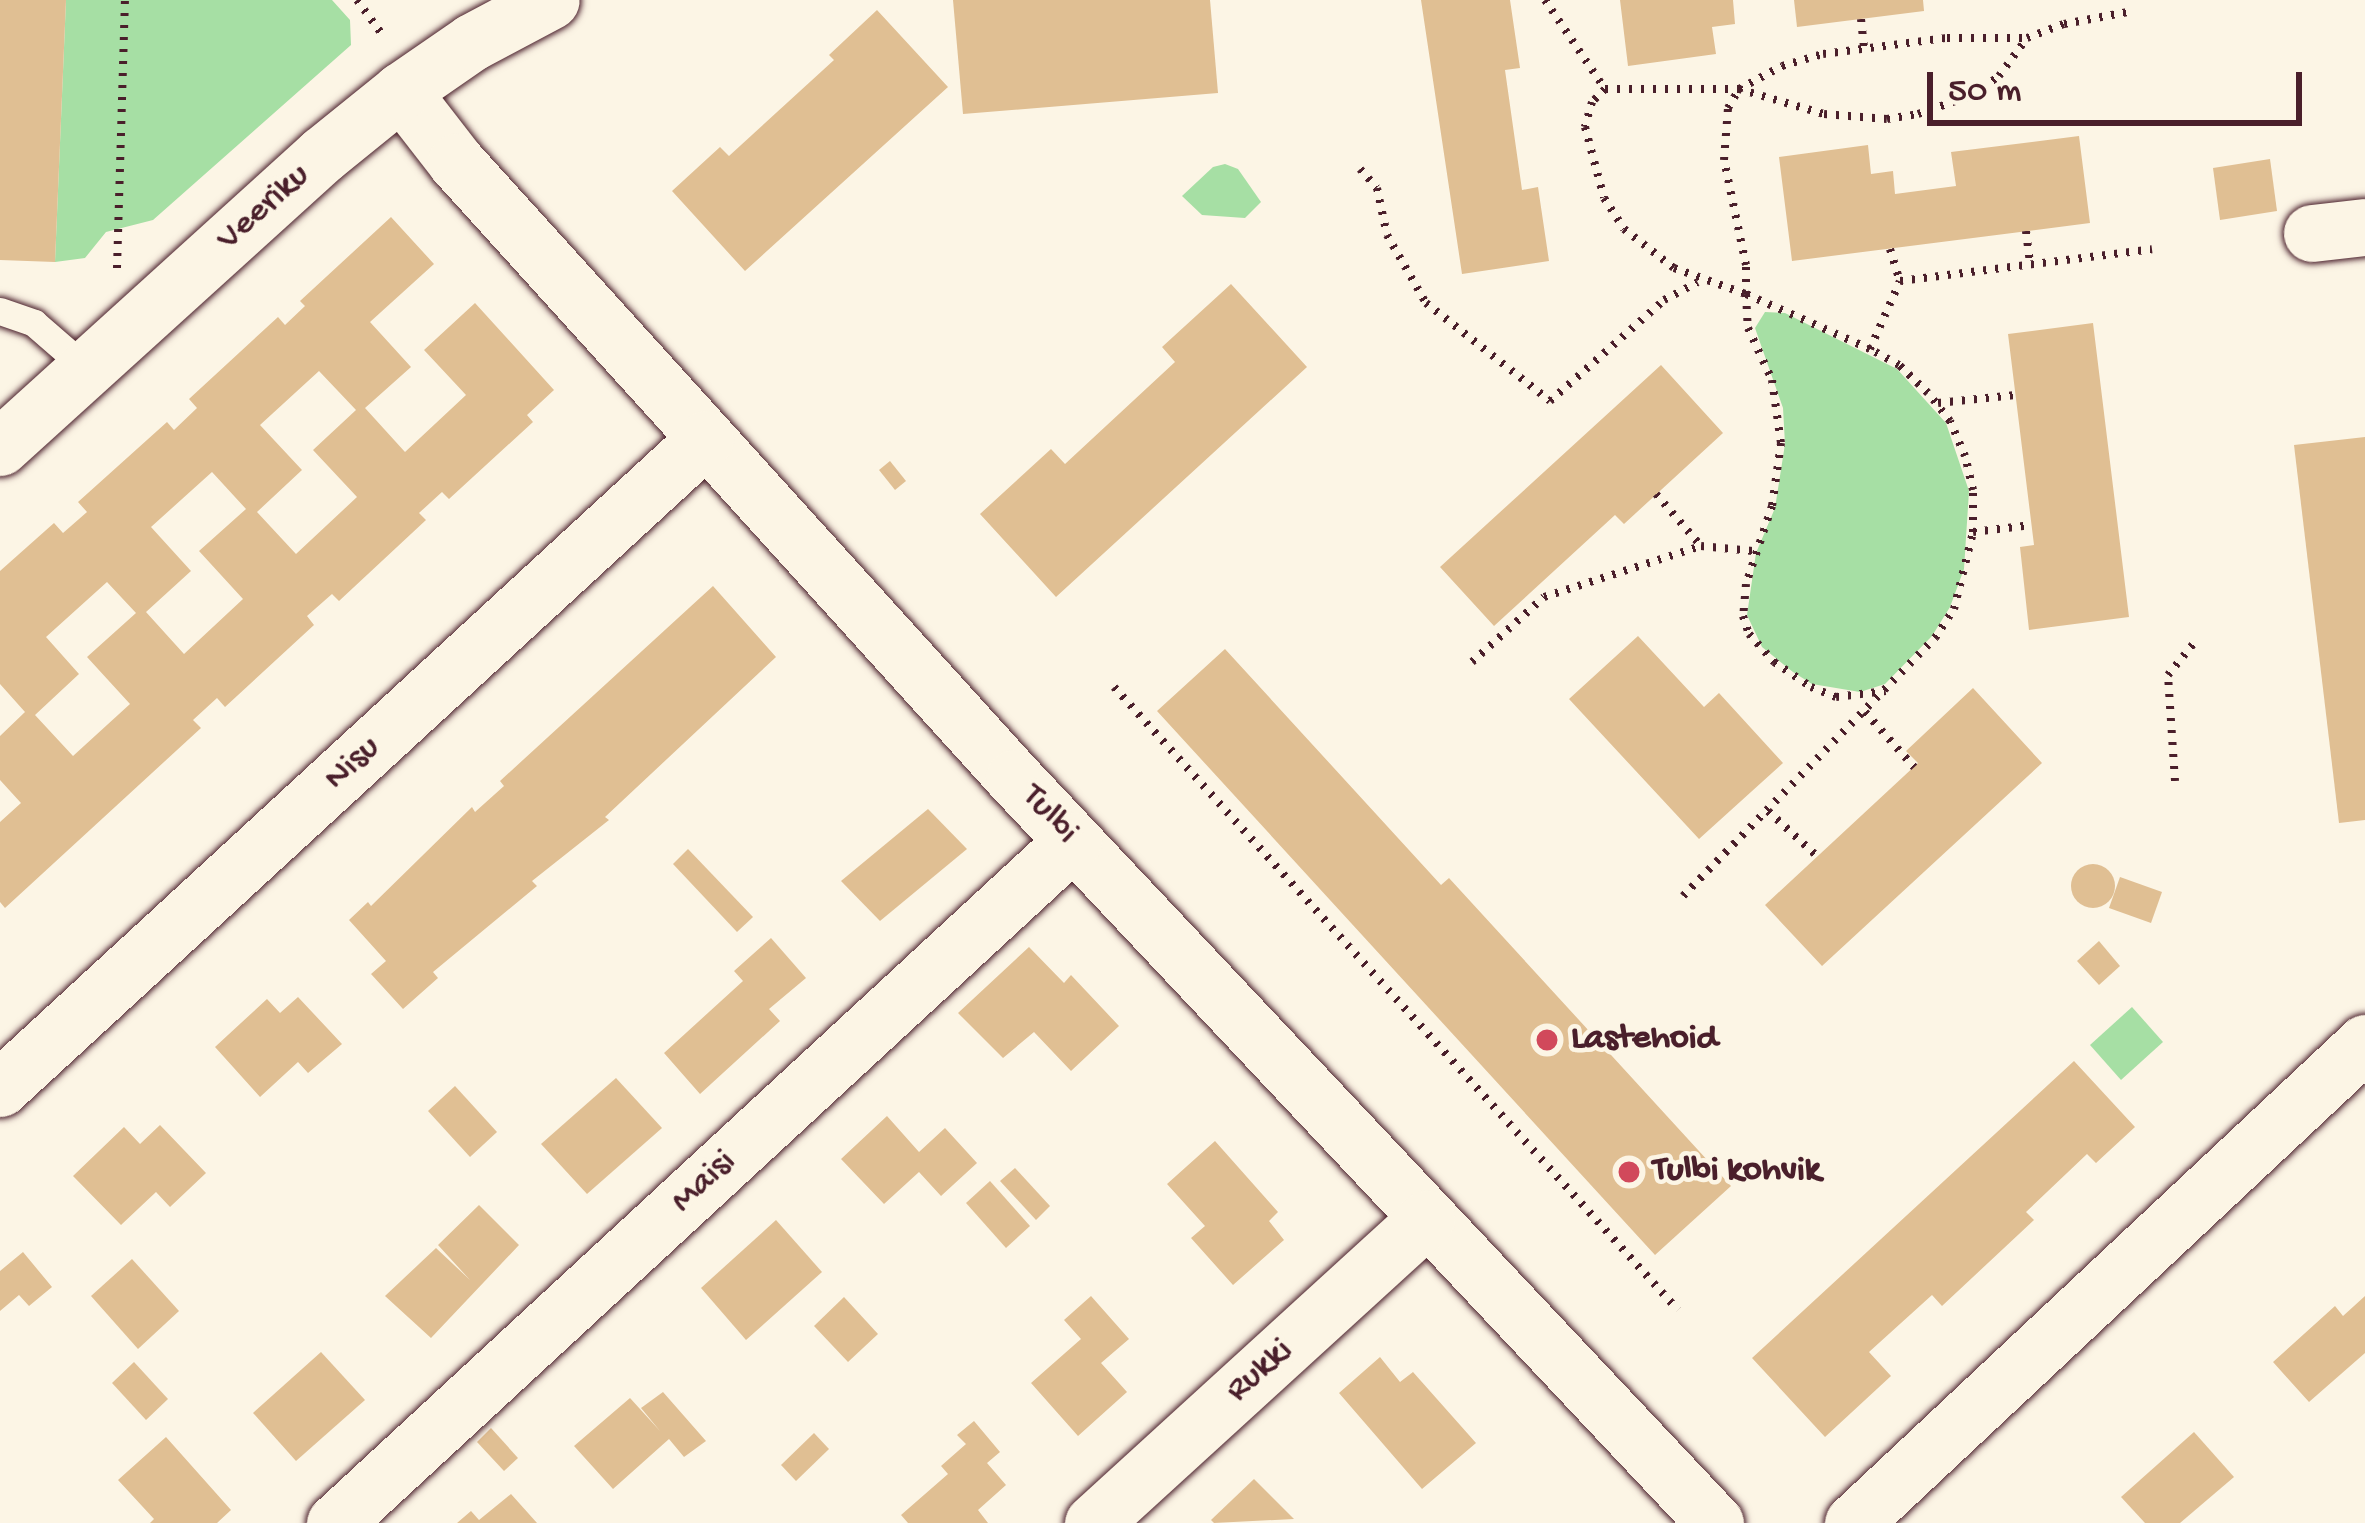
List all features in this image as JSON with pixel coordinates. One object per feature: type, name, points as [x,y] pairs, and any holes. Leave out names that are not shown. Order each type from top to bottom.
[{"type":"street","name":"Veeriku","points":[[0,447],[401,91],[472,42],[551,0]]},
{"type":"street","name":"Tulbi","points":[[401,91],[456,162],[1073,841],[1715,1523]]},
{"type":"street","name":"Nisu","points":[[0,1088],[705,439]]},
{"type":"street","name":"Maisi","points":[[335,1523],[1073,841]]},
{"type":"street","points":[[1853,1523],[2365,1043]]},
{"type":"street","name":"Rukki","points":[[1094,1523],[1426,1219]]},
{"type":"lane","points":[[0,311],[101,355]]},
{"type":"path","points":[[101,355],[124,0]]},
{"type":"path","points":[[1545,0],[1605,89]]},
{"type":"path","points":[[1888,690],[1836,697],[1791,675],[1760,650],[1743,616],[1753,551],[1772,506],[1781,443],[1779,409],[1748,328],[1745,265],[1724,160],[1724,124],[1739,89],[1798,59],[1946,38],[2027,38],[2064,24],[2128,12]]},
{"type":"path","points":[[1861,19],[1864,48]]},
{"type":"path","points":[[1683,896],[1888,690],[1954,609],[1973,532],[1973,490],[1965,456],[1936,404],[1899,365],[1746,294],[1700,281],[1637,241],[1604,198],[1585,127],[1592,102],[1605,89],[1739,89],[1824,113],[1887,119],[1973,95],[2016,58],[2027,38]]},
{"type":"path","points":[[1360,169],[1377,188],[1387,236],[1426,303],[1550,401],[1664,300],[1700,281]]},
{"type":"path","points":[[2026,231],[2030,265]]},
{"type":"path","points":[[1870,349],[1900,281],[1890,249]]},
{"type":"path","points":[[1900,281],[2152,249]]},
{"type":"path","points":[[1936,404],[2016,395]]},
{"type":"path","points":[[1656,494],[1701,546]]},
{"type":"path","points":[[1973,532],[2032,525]]},
{"type":"path","points":[[1472,662],[1544,597],[1701,546],[1753,551]]},
{"type":"path","points":[[2175,781],[2168,675],[2193,644]]},
{"type":"path","points":[[1114,687],[1678,1310]]},
{"type":"path","points":[[1865,712],[1915,767]]},
{"type":"path","points":[[1768,811],[1817,856]]},
{"type":"green space","points":[[66,0],[332,0],[350,20],[351,45],[153,220],[106,232],[85,258],[55,262]]},
{"type":"green space","points":[[1225,164],[1238,169],[1261,202],[1245,218],[1202,215],[1182,196],[1213,167]]},
{"type":"green space","points":[[1765,312],[1785,313],[1897,369],[1946,423],[1969,491],[1964,569],[1950,607],[1932,636],[1885,684],[1860,692],[1812,684],[1793,672],[1762,647],[1747,615],[1756,553],[1775,508],[1785,444],[1783,408],[1755,328]]},
{"type":"green space","points":[[2132,1007],[2163,1042],[2121,1080],[2090,1045]]},
{"type":"building","points":[[0,0],[66,0],[55,262],[0,260]]},
{"type":"building","points":[[953,0],[1210,0],[1218,93],[963,114]]},
{"type":"building","points":[[1421,0],[1510,0],[1520,68],[1505,70],[1522,190],[1538,187],[1549,261],[1462,274]]},
{"type":"building","points":[[1620,0],[1733,0],[1735,24],[1712,27],[1716,54],[1628,66]]},
{"type":"building","points":[[1794,0],[1923,0],[1924,11],[1797,27]]},
{"type":"building","points":[[877,10],[948,87],[745,271],[672,191],[720,147],[729,156],[834,60],[829,55]]},
{"type":"building","points":[[2079,136],[2090,223],[1792,261],[1779,157],[1868,145],[1871,174],[1893,171],[1895,194],[1956,186],[1951,152]]},
{"type":"building","points":[[2270,159],[2277,211],[2220,220],[2213,168]]},
{"type":"building","points":[[391,217],[434,264],[370,322],[411,367],[365,408],[405,452],[466,395],[424,350],[475,303],[554,390],[527,415],[533,422],[449,499],[442,492],[419,513],[426,520],[339,601],[332,594],[307,616],[314,625],[225,707],[217,698],[193,720],[201,728],[5,908],[0,902],[0,822],[21,803],[0,780],[0,736],[25,712],[0,684],[0,571],[54,523],[63,533],[87,512],[78,502],[167,422],[174,430],[197,408],[189,399],[278,317],[285,325],[305,306],[300,301]],"holes":[[[319,371],[356,410],[313,450],[357,497],[296,554],[257,512],[302,470],[260,425]],[[212,472],[246,509],[199,551],[243,599],[184,654],[146,612],[191,571],[151,527]],[[107,582],[136,613],[87,657],[130,704],[73,756],[35,715],[79,674],[46,637]]]},
{"type":"building","points":[[1231,284],[1307,367],[1056,597],[980,514],[1051,449],[1065,464],[1175,362],[1162,347]]},
{"type":"building","points":[[2093,323],[2129,617],[2029,630],[2020,547],[2034,545],[2008,334]]},
{"type":"building","points":[[1661,365],[1723,433],[1624,524],[1615,515],[1494,626],[1440,567]]},
{"type":"building","points":[[2365,437],[2365,820],[2339,823],[2294,445]]},
{"type":"building","points":[[890,461],[906,481],[895,490],[879,470]]},
{"type":"building","points":[[713,586],[776,657],[605,817],[609,820],[532,881],[537,886],[433,972],[438,978],[403,1009],[371,974],[386,961],[349,920],[368,902],[371,906],[472,807],[475,812],[504,786],[500,781]]},
{"type":"building","points":[[1638,636],[1704,707],[1719,693],[1783,763],[1699,839],[1569,699]]},
{"type":"building","points":[[1225,649],[1441,885],[1449,878],[1731,1186],[1655,1255],[1157,711]]},
{"type":"building","points":[[1973,688],[2042,763],[1822,966],[1765,905],[1918,763],[1906,751]]},
{"type":"building","points":[[928,809],[967,849],[880,921],[841,881]]},
{"type":"building","points":[[688,849],[753,917],[737,932],[673,864]]},
{"type":"building","points":[[2093,864],[2108,871],[2115,886],[2108,901],[2093,908],[2078,901],[2071,886],[2078,871]]},
{"type":"building","points":[[2120,877],[2162,892],[2151,923],[2109,908]]},
{"type":"building","points":[[771,938],[806,978],[769,1009],[780,1021],[700,1094],[664,1053],[743,981],[734,971]]},
{"type":"building","points":[[2099,941],[2120,966],[2099,985],[2077,961]]},
{"type":"building","points":[[1029,947],[1064,983],[1071,975],[1119,1026],[1071,1071],[1034,1032],[1003,1058],[958,1013]]},
{"type":"building","points":[[298,997],[342,1044],[308,1073],[298,1062],[260,1097],[215,1047],[267,999],[280,1013]]},
{"type":"building","points":[[2074,1061],[2135,1127],[2096,1163],[2087,1154],[2026,1212],[2034,1220],[1942,1306],[1932,1295],[1869,1352],[1891,1376],[1825,1437],[1752,1358]]},
{"type":"building","points":[[616,1078],[662,1128],[587,1194],[541,1144]]},
{"type":"building","points":[[455,1086],[497,1132],[470,1157],[428,1111]]},
{"type":"building","points":[[887,1116],[919,1152],[945,1128],[977,1163],[941,1196],[919,1172],[884,1204],[841,1159]]},
{"type":"building","points":[[160,1125],[206,1173],[170,1207],[156,1192],[121,1225],[73,1176],[124,1127],[140,1144]]},
{"type":"building","points":[[1215,1141],[1278,1212],[1269,1221],[1284,1240],[1233,1285],[1191,1238],[1205,1226],[1167,1184]]},
{"type":"building","points":[[1015,1168],[1050,1206],[1036,1220],[1000,1181]]},
{"type":"building","points":[[990,1181],[1030,1226],[1006,1248],[966,1203]]},
{"type":"building","points":[[479,1205],[519,1245],[431,1338],[385,1296],[436,1248],[470,1280],[438,1245]]},
{"type":"building","points":[[776,1220],[822,1272],[746,1340],[701,1288]]},
{"type":"building","points":[[23,1252],[52,1287],[29,1306],[19,1295],[0,1311],[0,1271]]},
{"type":"building","points":[[132,1259],[179,1311],[138,1349],[91,1296]]},
{"type":"building","points":[[1091,1296],[1129,1339],[1101,1363],[1127,1392],[1078,1436],[1031,1383],[1081,1339],[1064,1320]]},
{"type":"building","points":[[2365,1296],[2365,1353],[2309,1402],[2273,1362],[2335,1306],[2343,1316]]},
{"type":"building","points":[[844,1297],[878,1334],[848,1362],[814,1326]]},
{"type":"building","points":[[321,1352],[365,1400],[296,1461],[253,1413]]},
{"type":"building","points":[[1380,1357],[1400,1382],[1413,1372],[1476,1443],[1422,1489],[1339,1393]]},
{"type":"building","points":[[134,1362],[168,1399],[146,1420],[112,1383]]},
{"type":"building","points":[[663,1392],[706,1441],[684,1457],[669,1439],[613,1489],[574,1446],[630,1398],[660,1431],[641,1408]]},
{"type":"building","points":[[974,1421],[1000,1452],[987,1463],[1006,1485],[978,1510],[988,1523],[908,1523],[901,1515],[948,1474],[941,1466],[966,1444],[957,1435]]},
{"type":"building","points":[[491,1428],[518,1458],[504,1471],[477,1442]]},
{"type":"building","points":[[2194,1432],[2234,1477],[2180,1523],[2145,1523],[2121,1497]]},
{"type":"building","points":[[814,1433],[829,1449],[796,1481],[781,1465]]},
{"type":"building","points":[[166,1437],[231,1510],[217,1523],[150,1523],[154,1519],[118,1480]]},
{"type":"building","points":[[1254,1479],[1294,1519],[1214,1523],[1211,1520]]},
{"type":"building","points":[[511,1494],[537,1523],[457,1523],[471,1511],[479,1520]]},
{"type":"place","name":"Lastehoid","points":[[1547,1040]]},
{"type":"place","name":"Tulbi kohvik","points":[[1629,1172]]}]
